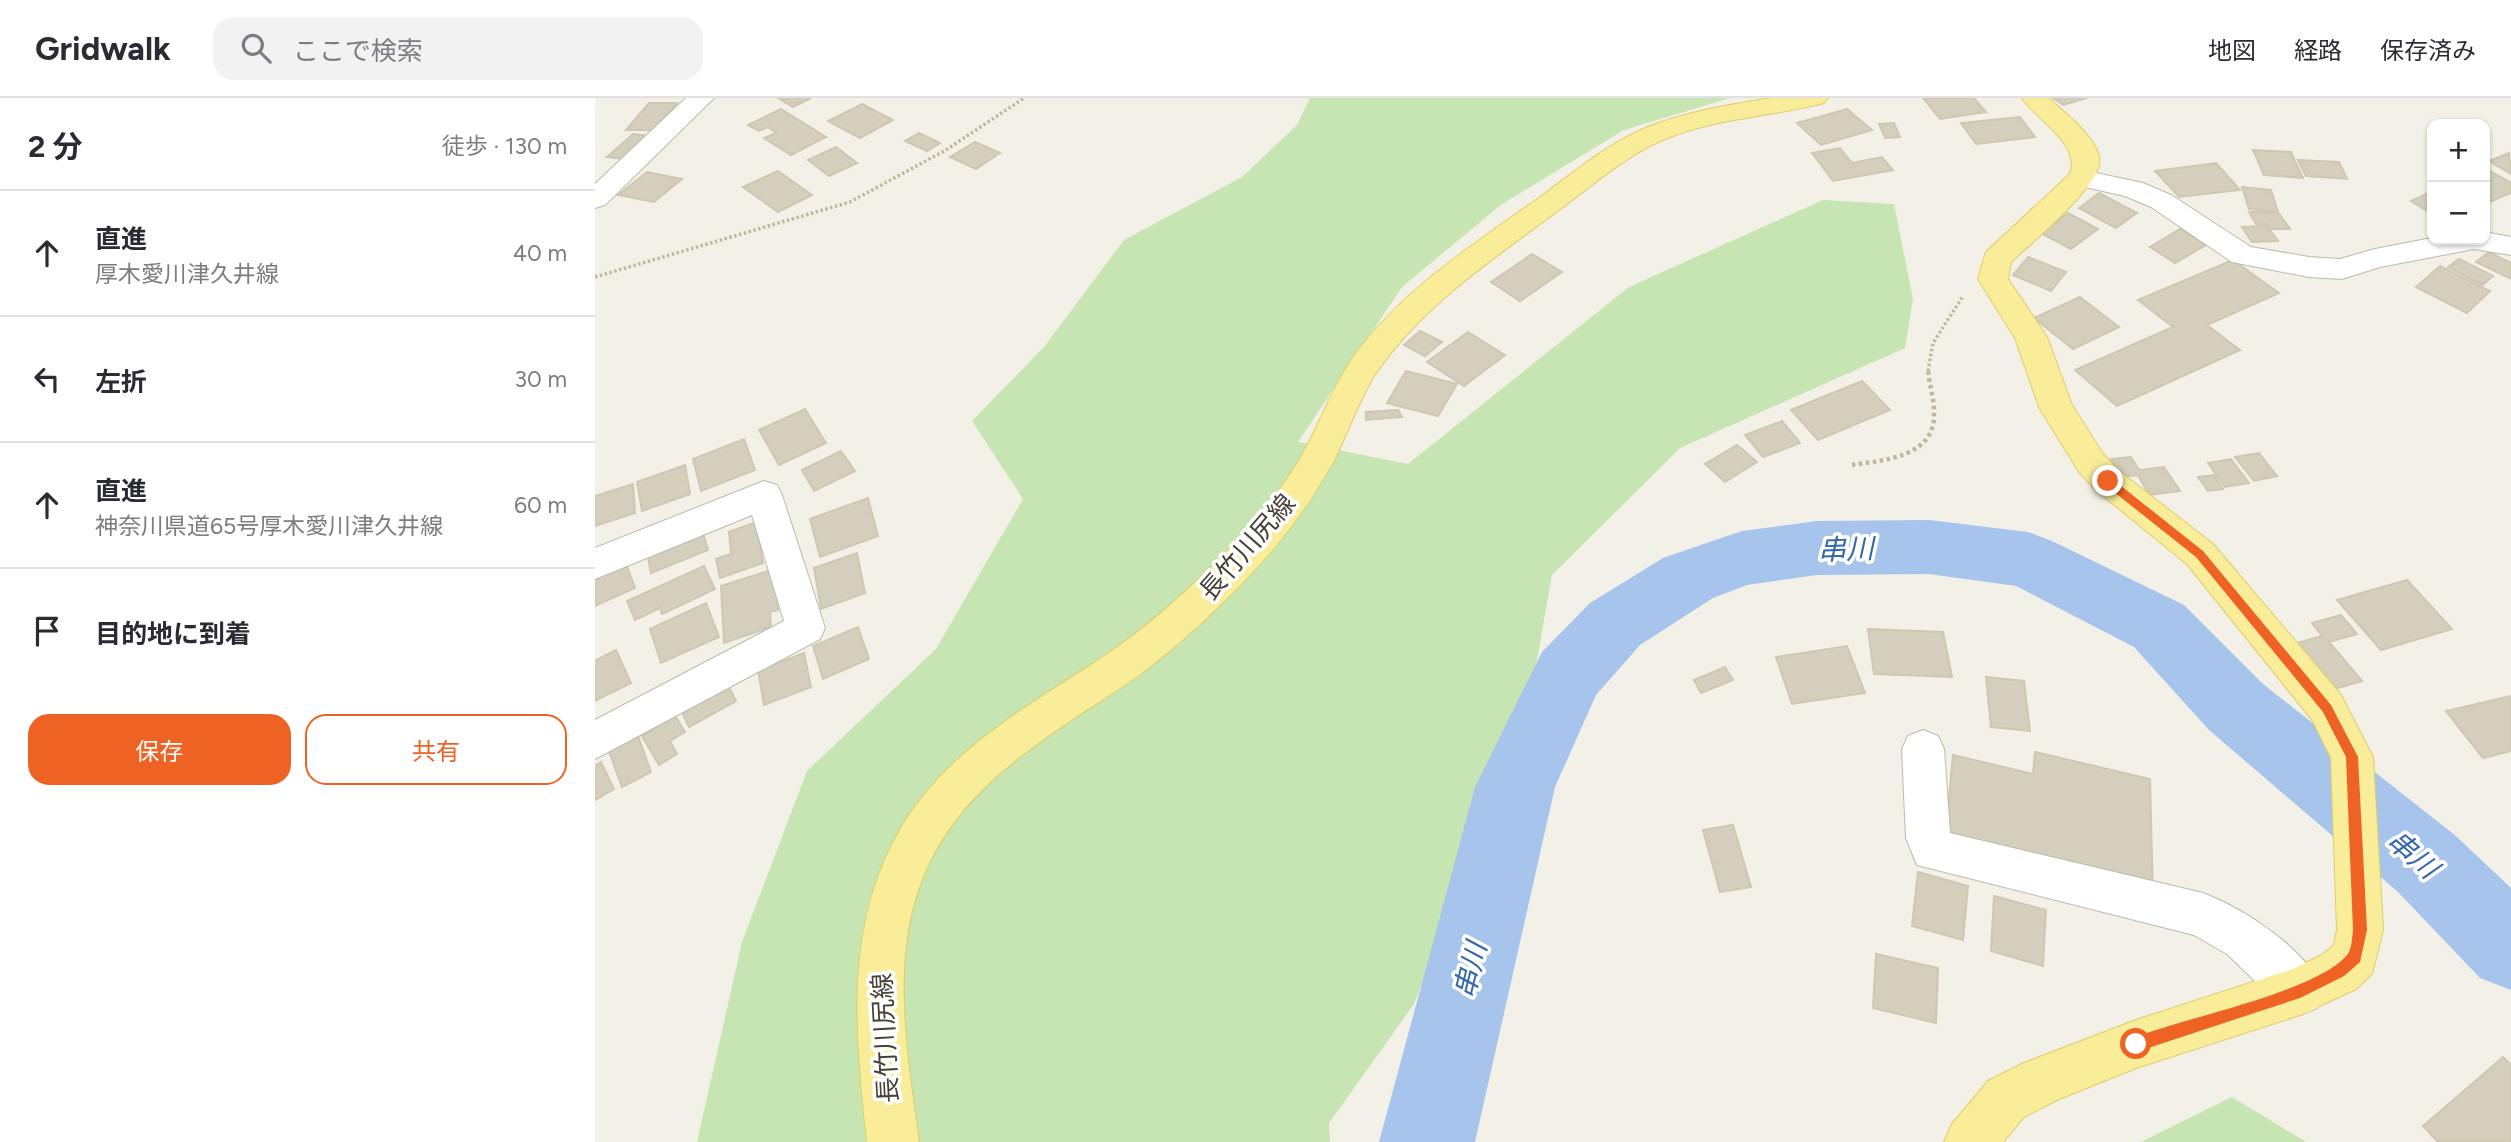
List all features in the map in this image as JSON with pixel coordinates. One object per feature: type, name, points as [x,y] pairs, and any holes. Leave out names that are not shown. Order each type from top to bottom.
[{"type":"main road","name":"長竹川尻線","points":[[893,1142],[878,999],[885,928],[910,853],[930,819],[961,779],[1013,735],[1144,649],[1224,579],[1260,539],[1303,482],[1355,381],[1374,354],[1404,318],[1448,278],[1617,155],[1651,136],[1693,122],[1815,98]]},
{"type":"main road","points":[[1969,1142],[2006,1099],[2042,1081],[2136,1044],[2300,991],[2339,971],[2355,957],[2360,930],[2352,757],[2327,708],[2200,554],[2108,481],[2077,444],[2056,407],[2031,337],[1993,279],[1993,267],[2001,254],[2082,178],[2087,164],[2083,150],[2035,98]]},
{"type":"street","points":[[595,199],[701,98]]},
{"type":"street","points":[[2082,178],[2133,189],[2161,201],[2242,256],[2309,267],[2342,269],[2375,258],[2446,245]]},
{"type":"street","points":[[2490,243],[2511,246]]},
{"type":"street","points":[[595,564],[764,495],[806,628],[595,741]]},
{"type":"street","points":[[1923,749],[1928,838],[1933,850],[2203,915],[2243,938],[2300,991]]},
{"type":"path","points":[[595,277],[850,202],[946,150],[1024,98]]},
{"type":"path","points":[[1852,465],[1904,457],[1926,440],[1934,421],[1928,363],[1933,342],[1967,290],[1993,279]]},
{"type":"green space","points":[[1310,98],[1730,98],[1624,130],[1502,204],[1402,287],[1298,442],[1408,464],[1629,287],[1823,200],[1894,204],[1913,299],[1905,348],[1680,448],[1552,575],[1527,717],[1414,1004],[1329,1123],[1330,1142],[697,1142],[742,942],[807,771],[936,649],[1023,499],[972,421],[1044,347],[1124,240],[1242,177],[1297,125]]},
{"type":"green space","points":[[2232,1097],[2306,1142],[2141,1142]]},
{"type":"building","points":[[778,98],[811,98],[793,107]]},
{"type":"building","points":[[1923,98],[1974,98],[1986,112],[1940,119]]},
{"type":"building","points":[[2053,98],[2087,98],[2063,105]]},
{"type":"building","points":[[649,103],[677,103],[655,130],[626,130]]},
{"type":"building","points":[[862,104],[893,120],[860,138],[828,121]]},
{"type":"building","points":[[781,109],[826,137],[791,155],[764,138],[776,133],[768,127],[759,131],[748,125]]},
{"type":"building","points":[[1847,109],[1872,130],[1821,145],[1797,123]]},
{"type":"building","points":[[2020,117],[2035,137],[1976,144],[1961,123]]},
{"type":"building","points":[[1894,123],[1900,137],[1885,138],[1879,124]]},
{"type":"building","points":[[919,133],[940,143],[927,151],[905,141]]},
{"type":"building","points":[[633,134],[649,136],[624,159],[607,157]]},
{"type":"building","points":[[975,142],[1000,153],[976,169],[950,157]]},
{"type":"building","points":[[836,147],[857,163],[829,176],[808,160]]},
{"type":"building","points":[[1840,148],[1852,163],[1882,157],[1893,170],[1833,181],[1812,153]]},
{"type":"building","points":[[2253,150],[2291,152],[2303,178],[2264,175]]},
{"type":"building","points":[[2509,153],[2511,174],[2490,162]]},
{"type":"building","points":[[2298,160],[2339,162],[2347,179],[2306,176]]},
{"type":"building","points":[[2216,163],[2240,190],[2179,197],[2155,171]]},
{"type":"building","points":[[778,171],[812,195],[778,212],[743,187]]},
{"type":"building","points":[[2490,171],[2511,183],[2511,193],[2490,202]]},
{"type":"building","points":[[647,172],[682,179],[654,202],[618,195]]},
{"type":"building","points":[[2242,187],[2271,190],[2278,212],[2249,209]]},
{"type":"building","points":[[2099,193],[2137,213],[2116,228],[2079,208]]},
{"type":"building","points":[[2427,193],[2427,211],[2411,201]]},
{"type":"building","points":[[2249,212],[2278,212],[2290,229],[2271,229],[2267,224],[2256,224]]},
{"type":"building","points":[[2068,213],[2098,229],[2071,249],[2041,233]]},
{"type":"building","points":[[2267,226],[2278,241],[2252,242],[2242,227]]},
{"type":"building","points":[[2180,229],[2206,245],[2175,263],[2150,247]]},
{"type":"building","points":[[2489,252],[2511,263],[2511,279],[2476,262]]},
{"type":"building","points":[[1532,254],[1562,272],[1520,301],[1491,282]]},
{"type":"building","points":[[2028,257],[2066,272],[2051,291],[2013,275]]},
{"type":"building","points":[[2459,259],[2493,276],[2483,285],[2448,267]]},
{"type":"building","points":[[2233,260],[2279,293],[2207,325],[2240,350],[2117,406],[2075,370],[2173,327],[2138,300]]},
{"type":"building","points":[[2440,266],[2490,291],[2467,313],[2416,287]]},
{"type":"building","points":[[2080,297],[2119,327],[2073,349],[2034,318]]},
{"type":"building","points":[[1420,331],[1442,342],[1425,356],[1404,345]]},
{"type":"building","points":[[1468,332],[1505,355],[1464,386],[1427,362]]},
{"type":"building","points":[[1406,371],[1457,384],[1438,416],[1387,403]]},
{"type":"building","points":[[1862,381],[1890,410],[1818,440],[1791,410]]},
{"type":"building","points":[[805,409],[826,443],[779,465],[759,430]]},
{"type":"building","points":[[1398,410],[1402,417],[1366,420],[1366,412]]},
{"type":"building","points":[[1782,421],[1800,443],[1763,457],[1745,435]]},
{"type":"building","points":[[744,439],[755,470],[701,491],[693,459]]},
{"type":"building","points":[[1737,445],[1757,462],[1725,482],[1705,464]]},
{"type":"building","points":[[841,451],[855,471],[814,491],[802,470]]},
{"type":"building","points":[[2259,453],[2277,476],[2254,481],[2235,457]]},
{"type":"building","points":[[2131,457],[2139,470],[2164,467],[2180,491],[2149,495],[2138,475],[2122,477],[2111,459]]},
{"type":"building","points":[[2231,459],[2249,483],[2225,487],[2208,463]]},
{"type":"building","points":[[685,465],[690,494],[642,511],[637,482]]},
{"type":"building","points":[[2214,475],[2223,489],[2208,491],[2198,477]]},
{"type":"building","points":[[633,484],[635,513],[595,526],[595,496]]},
{"type":"building","points":[[868,498],[878,536],[820,557],[810,519]]},
{"type":"building","points":[[756,522],[763,563],[720,578],[716,559],[731,554],[729,532]]},
{"type":"building","points":[[702,530],[708,550],[651,573],[647,552]]},
{"type":"building","points":[[857,553],[865,593],[821,609],[814,568]]},
{"type":"building","points":[[625,561],[635,588],[595,606],[595,574]]},
{"type":"building","points":[[704,566],[715,589],[662,614],[660,608],[635,620],[627,601]]},
{"type":"building","points":[[774,569],[778,610],[770,612],[771,627],[724,643],[721,586]]},
{"type":"building","points":[[2407,580],[2452,629],[2381,650],[2337,600]]},
{"type":"building","points":[[706,603],[719,637],[661,663],[650,629]]},
{"type":"building","points":[[2341,615],[2357,634],[2329,642],[2362,681],[2334,689],[2297,643],[2322,636],[2312,623]]},
{"type":"building","points":[[858,627],[869,659],[823,679],[813,646]]},
{"type":"building","points":[[1868,629],[1943,632],[1952,677],[1874,674]]},
{"type":"building","points":[[1847,646],[1865,693],[1792,704],[1776,657]]},
{"type":"building","points":[[616,650],[631,683],[595,701],[595,661]]},
{"type":"building","points":[[804,653],[811,687],[764,705],[758,670]]},
{"type":"building","points":[[1725,667],[1733,680],[1701,693],[1694,680]]},
{"type":"building","points":[[1986,677],[2024,681],[2030,731],[1991,727]]},
{"type":"building","points":[[727,683],[736,701],[689,727],[680,708]]},
{"type":"building","points":[[2511,696],[2511,751],[2483,758],[2446,711]]},
{"type":"building","points":[[675,716],[685,732],[670,741],[677,754],[659,765],[642,736]]},
{"type":"building","points":[[638,736],[651,772],[622,787],[609,751]]},
{"type":"building","points":[[2035,752],[2150,779],[2153,897],[1945,843],[1953,755],[2033,774]]},
{"type":"building","points":[[601,762],[614,789],[595,800],[595,766]]},
{"type":"building","points":[[1733,825],[1751,887],[1720,892],[1703,830]]},
{"type":"building","points":[[1918,872],[1968,886],[1963,940],[1912,926]]},
{"type":"building","points":[[1994,896],[2046,910],[2043,966],[1991,951]]},
{"type":"building","points":[[1876,954],[1938,968],[1936,1023],[1873,1008]]},
{"type":"building","points":[[2503,1057],[2511,1065],[2511,1142],[2438,1142],[2423,1126]]},
{"type":"waterway","name":"串川","points":[[1427,1142],[1515,787],[1568,674],[1615,624],[1688,578],[1742,558],[1817,548],[1929,547],[2028,560],[2159,626],[2236,707],[2427,864],[2511,947]]},
{"type":"route","points":[[2108,481],[2200,554],[2327,708],[2352,757],[2360,930],[2355,957],[2339,971],[2300,991],[2136,1044]]}]
